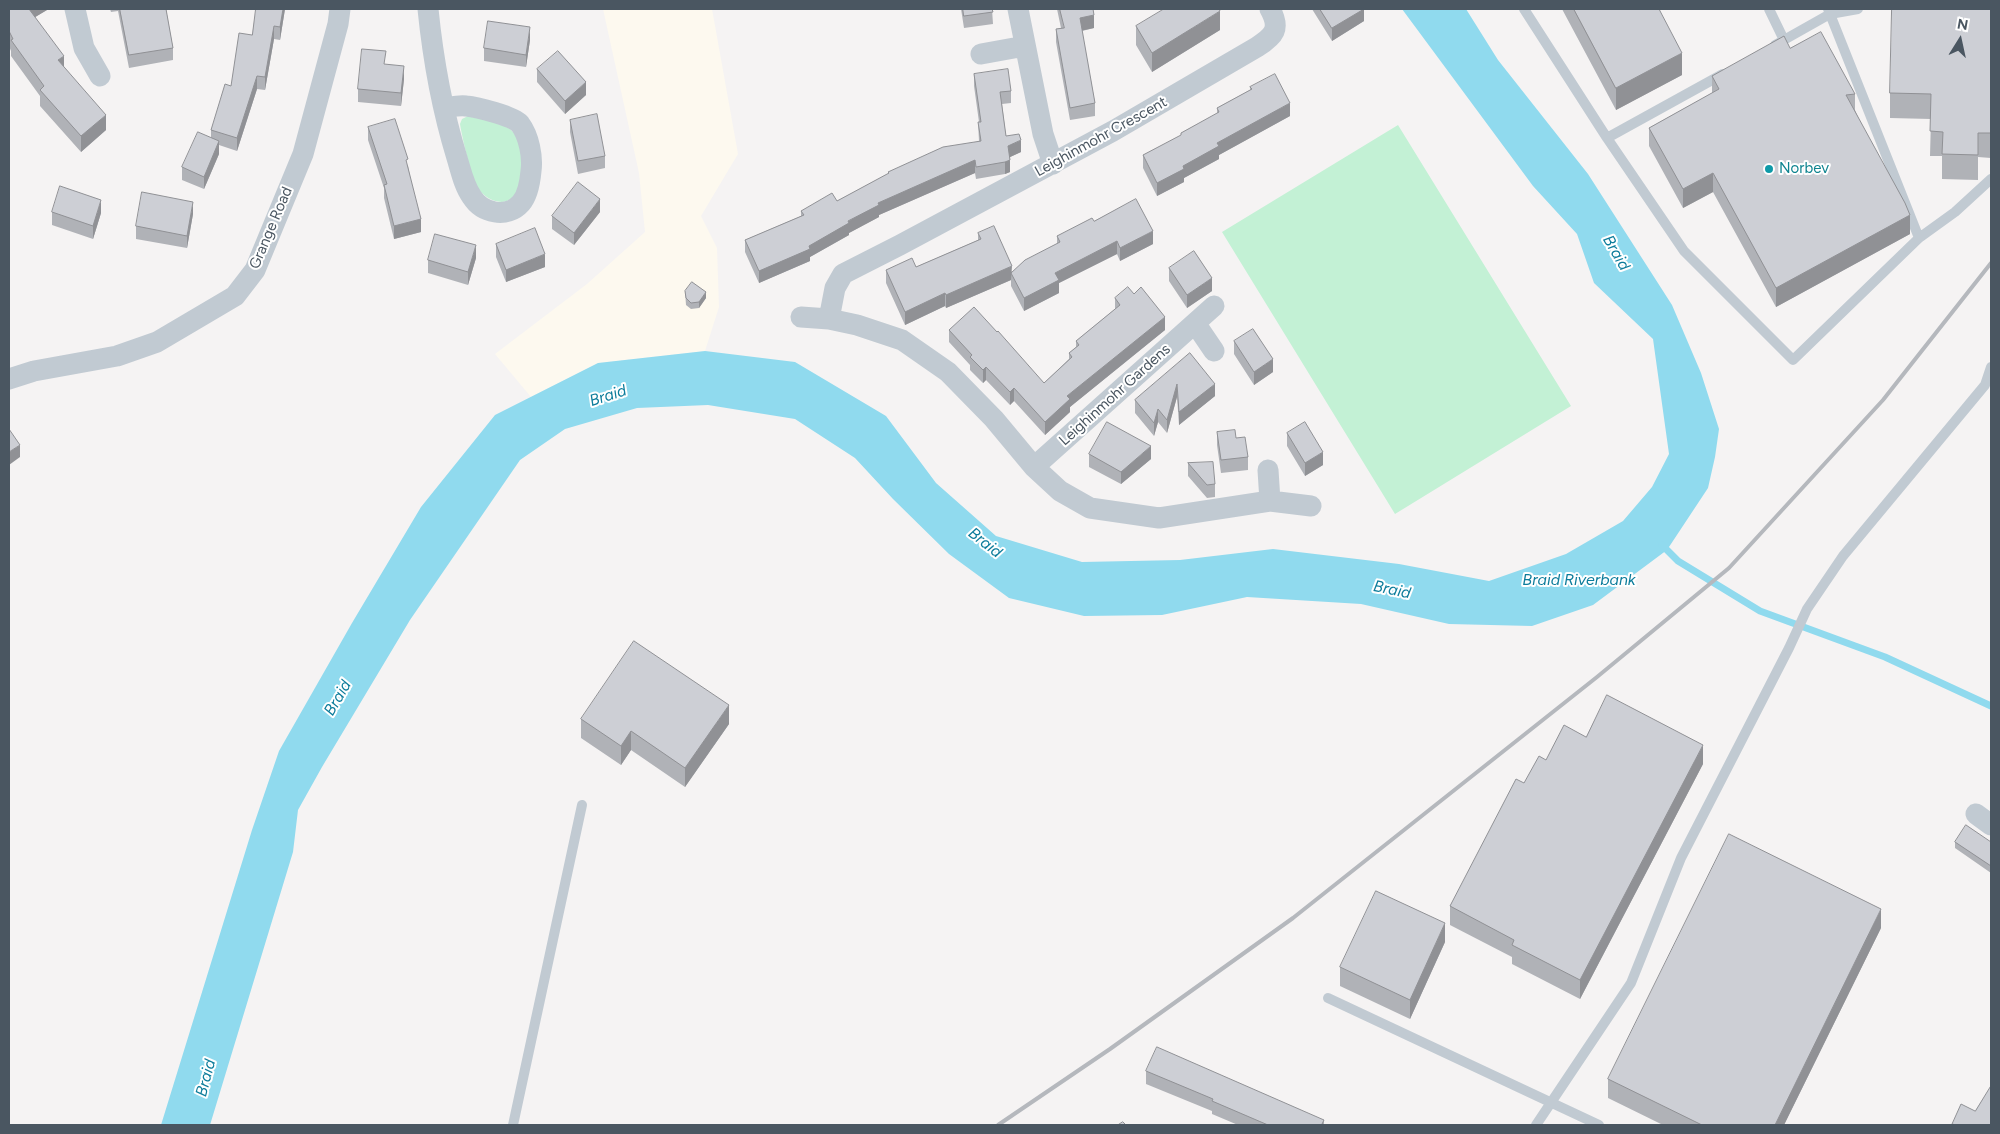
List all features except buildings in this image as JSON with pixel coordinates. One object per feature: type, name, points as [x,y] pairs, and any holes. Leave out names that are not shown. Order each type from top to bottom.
[{"type":"street","points":[[75,9],[84,48],[100,76]]},
{"type":"street","name":"Grange Road","points":[[9,379],[42,370],[117,356],[158,342],[235,296],[255,270],[303,154],[338,24],[340,9]]},
{"type":"street","points":[[428,9],[444,108],[461,172],[472,197],[482,208],[495,212],[509,212],[521,203],[529,187],[532,164],[528,142],[519,123],[500,114],[466,106],[444,108]]},
{"type":"street","points":[[1018,9],[1043,134],[1053,164]]},
{"type":"street","name":"Leighinmohr Crescent","points":[[830,319],[835,288],[843,274],[1053,164],[1265,42],[1275,31],[1276,23],[1270,9]]},
{"type":"street","points":[[981,54],[1025,46]]},
{"type":"street","name":"Leighinmohr Gardens","points":[[1034,467],[1214,306]]},
{"type":"street","points":[[801,317],[830,319],[857,325],[902,340],[948,372],[994,419],[1034,467],[1060,491],[1090,508],[1159,518],[1270,501],[1311,506]]},
{"type":"street","points":[[1195,323],[1214,351]]},
{"type":"street","points":[[1268,470],[1270,501]]},
{"type":"lane","points":[[1524,9],[1684,251],[1793,360],[1919,238],[1955,212],[1991,178]]},
{"type":"lane","points":[[1769,9],[1784,40]]},
{"type":"lane","points":[[1767,49],[1829,11],[1858,9]]},
{"type":"lane","points":[[1829,11],[1919,238]]},
{"type":"lane","points":[[1608,138],[1734,68]]},
{"type":"lane","points":[[1536,1125],[1631,983],[1681,858],[1789,648],[1807,609],[1843,556],[1985,385],[1991,367]]},
{"type":"lane","points":[[513,1125],[582,805]]},
{"type":"lane","points":[[1328,998],[1599,1125]]},
{"type":"shaded area","points":[[603,9],[712,9],[738,154],[701,216],[717,248],[719,307],[705,351],[598,363],[531,397],[495,354],[587,284],[645,232],[639,173]]},
{"type":"green space","points":[[468,116],[507,127],[518,141],[522,157],[521,182],[515,195],[505,202],[499,202],[487,197],[477,187],[460,124],[462,119]]},
{"type":"green space","points":[[1398,125],[1571,406],[1395,514],[1222,232]]},
{"type":"water","name":"Braid Riverbank","points":[[1402,9],[1466,9],[1498,60],[1588,174],[1672,305],[1701,373],[1719,429],[1708,488],[1667,550],[1593,605],[1532,626],[1449,624],[1361,604],[1247,597],[1162,615],[1084,616],[1009,598],[949,554],[893,499],[855,458],[795,419],[708,405],[637,408],[565,429],[520,460],[410,620],[298,810],[293,852],[210,1125],[161,1125],[252,830],[279,751],[352,623],[421,507],[495,415],[598,363],[705,351],[795,362],[886,416],[936,483],[996,536],[1082,562],[1180,560],[1273,549],[1399,564],[1489,581],[1566,554],[1623,521],[1652,487],[1669,454],[1653,339],[1594,283],[1577,234],[1533,186]]},
{"type":"waterway","points":[[1662,545],[1678,561],[1760,611],[1885,657],[1991,706]]},
{"type":"railway","points":[[998,1125],[1110,1049],[1293,918],[1597,677],[1729,568],[1883,400],[1991,263]]},
{"type":"place","name":"Norbev","points":[[1769,169]]},
{"type":"water label","name":"Braid","points":[[1616,253]]},
{"type":"water label","name":"Braid","points":[[608,396]]},
{"type":"water label","name":"Braid","points":[[985,543]]},
{"type":"water label","name":"Braid","points":[[1392,590]]},
{"type":"water label","name":"Braid","points":[[338,698]]},
{"type":"water label","name":"Braid","points":[[206,1078]]}]
